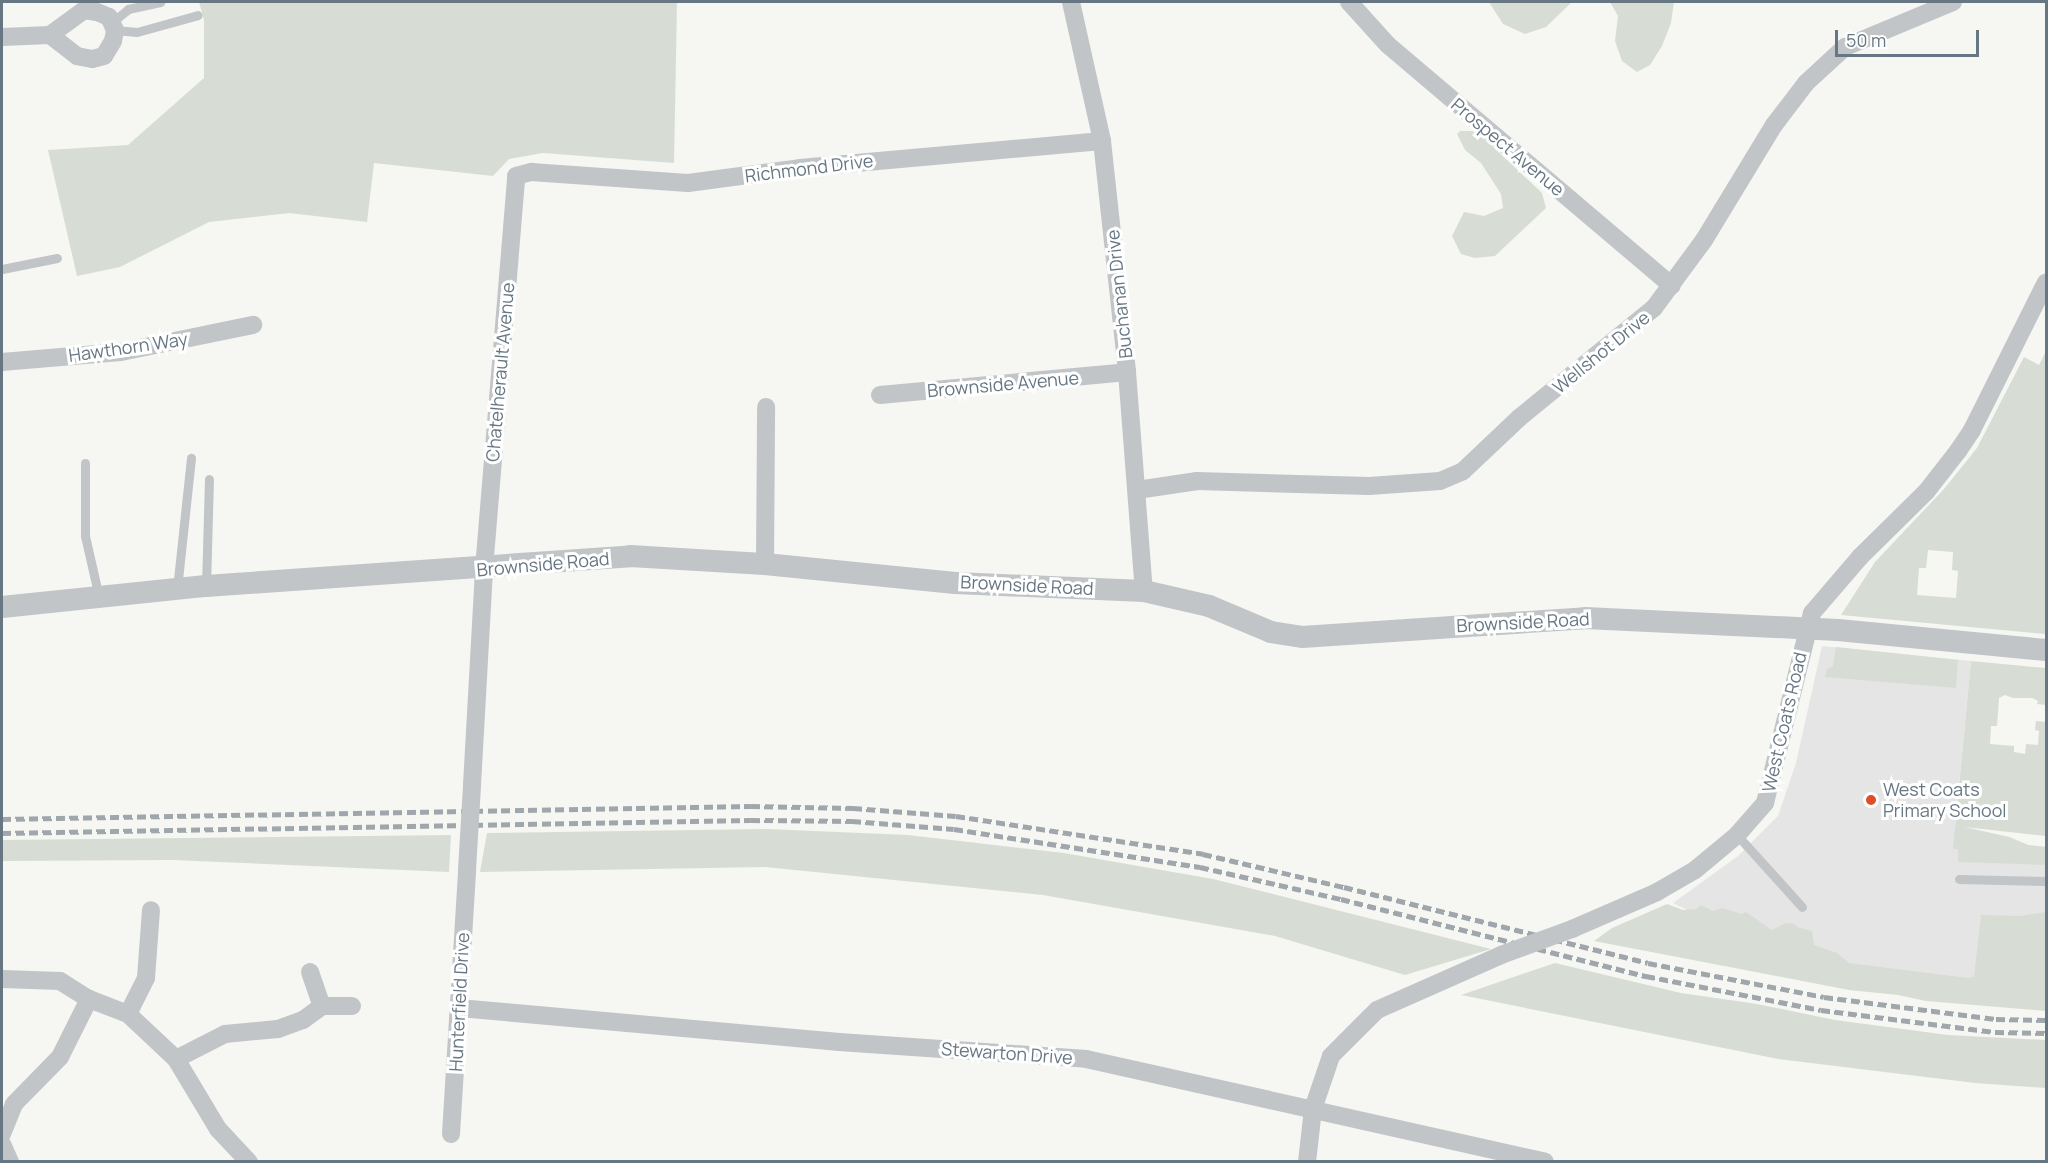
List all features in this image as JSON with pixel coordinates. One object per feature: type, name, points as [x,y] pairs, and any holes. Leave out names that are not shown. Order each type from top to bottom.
[{"type":"street","name":"Buchanan Drive","points":[[1071,2],[1102,141],[1127,372],[1144,591]]},
{"type":"street","name":"Prospect Avenue","points":[[1349,2],[1388,45],[1672,286]]},
{"type":"street","name":"Wellshot Drive","points":[[1137,490],[1197,481],[1369,486],[1440,481],[1463,471],[1482,456],[1519,418],[1646,315],[1672,286],[1704,240],[1774,125],[1806,83],[1845,47],[1953,2]]},
{"type":"street","points":[[2,37],[50,35],[84,10],[109,17],[113,26],[113,41],[104,56],[92,59],[77,56],[50,35]]},
{"type":"street","name":"Richmond Drive","points":[[516,176],[531,172],[688,183],[800,168],[1102,141]]},
{"type":"street","name":"Chatelherault Avenue","points":[[484,569],[516,176]]},
{"type":"street","name":"West Coats Road","points":[[1307,1161],[1312,1109],[1331,1056],[1377,1010],[1501,955],[1572,929],[1657,892],[1695,870],[1737,835],[1765,803],[1806,629],[1812,613],[1838,581],[1926,492],[1958,451],[1972,430],[2046,282]]},
{"type":"street","name":"Hawthorn Way","points":[[2,362],[121,352],[253,325]]},
{"type":"street","name":"Brownside Avenue","points":[[880,395],[1127,372]]},
{"type":"street","points":[[765,564],[766,407]]},
{"type":"street","name":"Brownside Road","points":[[2,607],[206,586],[484,569],[630,556],[765,564],[955,582],[1144,591],[1209,606],[1271,632],[1302,637],[1585,618],[1806,629],[2046,650]]},
{"type":"street","name":"Hunterfield Drive","points":[[451,1134],[484,569]]},
{"type":"street","points":[[128,1014],[146,978],[151,909]]},
{"type":"street","points":[[310,972],[322,1006]]},
{"type":"street","points":[[2,979],[60,981],[89,999],[128,1014],[176,1059],[218,1129],[249,1161]]},
{"type":"street","points":[[2,1134],[14,1104],[60,1057],[89,999]]},
{"type":"street","points":[[176,1059],[225,1034],[278,1029],[303,1020],[322,1006],[352,1006]]},
{"type":"street","name":"Stewarton Drive","points":[[459,1008],[838,1042],[1086,1059],[1545,1161]]},
{"type":"street","points":[[2,1144],[10,1161]]},
{"type":"lane","points":[[160,2],[128,9],[113,26],[136,32],[198,15]]},
{"type":"lane","points":[[2,269],[57,258]]},
{"type":"lane","points":[[177,589],[191,458]]},
{"type":"lane","points":[[85,463],[85,536],[99,597]]},
{"type":"lane","points":[[206,586],[208,479]]},
{"type":"lane","points":[[1737,835],[1802,907]]},
{"type":"lane","points":[[1959,879],[2046,881]]},
{"type":"shaded area","points":[[199,2],[677,2],[674,163],[543,153],[509,159],[493,176],[374,163],[367,222],[289,213],[209,222],[120,267],[77,276],[48,150],[128,145],[204,78],[204,20]]},
{"type":"shaded area","points":[[1489,2],[1572,2],[1546,27],[1525,34],[1503,24]]},
{"type":"shaded area","points":[[1610,2],[1674,2],[1671,23],[1662,46],[1650,65],[1637,72],[1622,61],[1615,41],[1618,16]]},
{"type":"shaded area","points":[[1460,131],[1473,131],[1488,142],[1542,193],[1546,208],[1495,256],[1475,258],[1461,254],[1452,236],[1464,212],[1484,216],[1503,208],[1501,194],[1481,163],[1465,150],[1457,134]]},
{"type":"shaded area","points":[[2046,351],[2046,634],[1841,615],[1875,562],[1944,489],[1977,448],[2024,357],[2039,365]],"holes":[[[1928,550],[1953,552],[1952,570],[1958,571],[1956,598],[1917,595],[1919,568],[1926,568]]]},
{"type":"shaded area","name":"West Coats Primary School","points":[[1822,646],[1971,661],[1955,825],[2009,837],[2028,845],[2046,847],[2046,983],[1957,980],[1770,951],[1673,903],[1738,856],[1778,816],[1796,763]]},
{"type":"shaded area","points":[[1836,647],[1958,660],[1956,688],[1825,677],[1827,669],[1833,666]]},
{"type":"shaded area","points":[[1971,661],[2046,668],[2046,705],[2037,704],[2038,701],[2032,698],[2013,698],[2005,695],[1999,698],[1997,726],[1991,726],[1990,744],[2014,746],[2014,752],[2025,754],[2026,744],[2038,745],[2039,731],[2035,730],[2036,721],[2046,722],[2046,836],[1964,827],[2009,837],[2028,845],[2046,847],[2046,865],[1958,862],[1958,849],[1953,849]]},
{"type":"shaded area","points":[[767,829],[908,835],[1064,853],[1213,879],[1491,949],[1405,975],[1275,936],[1043,895],[765,867],[480,872],[487,833]]},
{"type":"shaded area","points":[[451,835],[449,872],[173,860],[2,861],[2,840]]},
{"type":"shaded area","points":[[1667,904],[1683,910],[1696,909],[1701,905],[1713,911],[1722,908],[1742,914],[1746,912],[1772,930],[1786,923],[1795,924],[1797,927],[1812,931],[1814,945],[1837,953],[1849,963],[1968,978],[1974,977],[1981,915],[2020,916],[2046,912],[2046,1011],[1926,1001],[1898,995],[1849,990],[1594,941],[1612,928]]},
{"type":"shaded area","points":[[1555,963],[1681,993],[1757,1004],[1835,1020],[1948,1035],[2046,1040],[2046,1088],[1975,1083],[1778,1059],[1461,995]]},
{"type":"railway","points":[[2,819],[751,806],[853,808],[956,816],[1203,854],[1648,963],[1824,997],[1996,1019],[2046,1020]]},
{"type":"railway","points":[[2,833],[751,820],[852,821],[954,829],[1200,867],[1341,899],[1646,976],[1821,1010],[1995,1032],[2046,1033]]},
{"type":"place","name":"West Coats Primary School","points":[[1871,800]]}]
